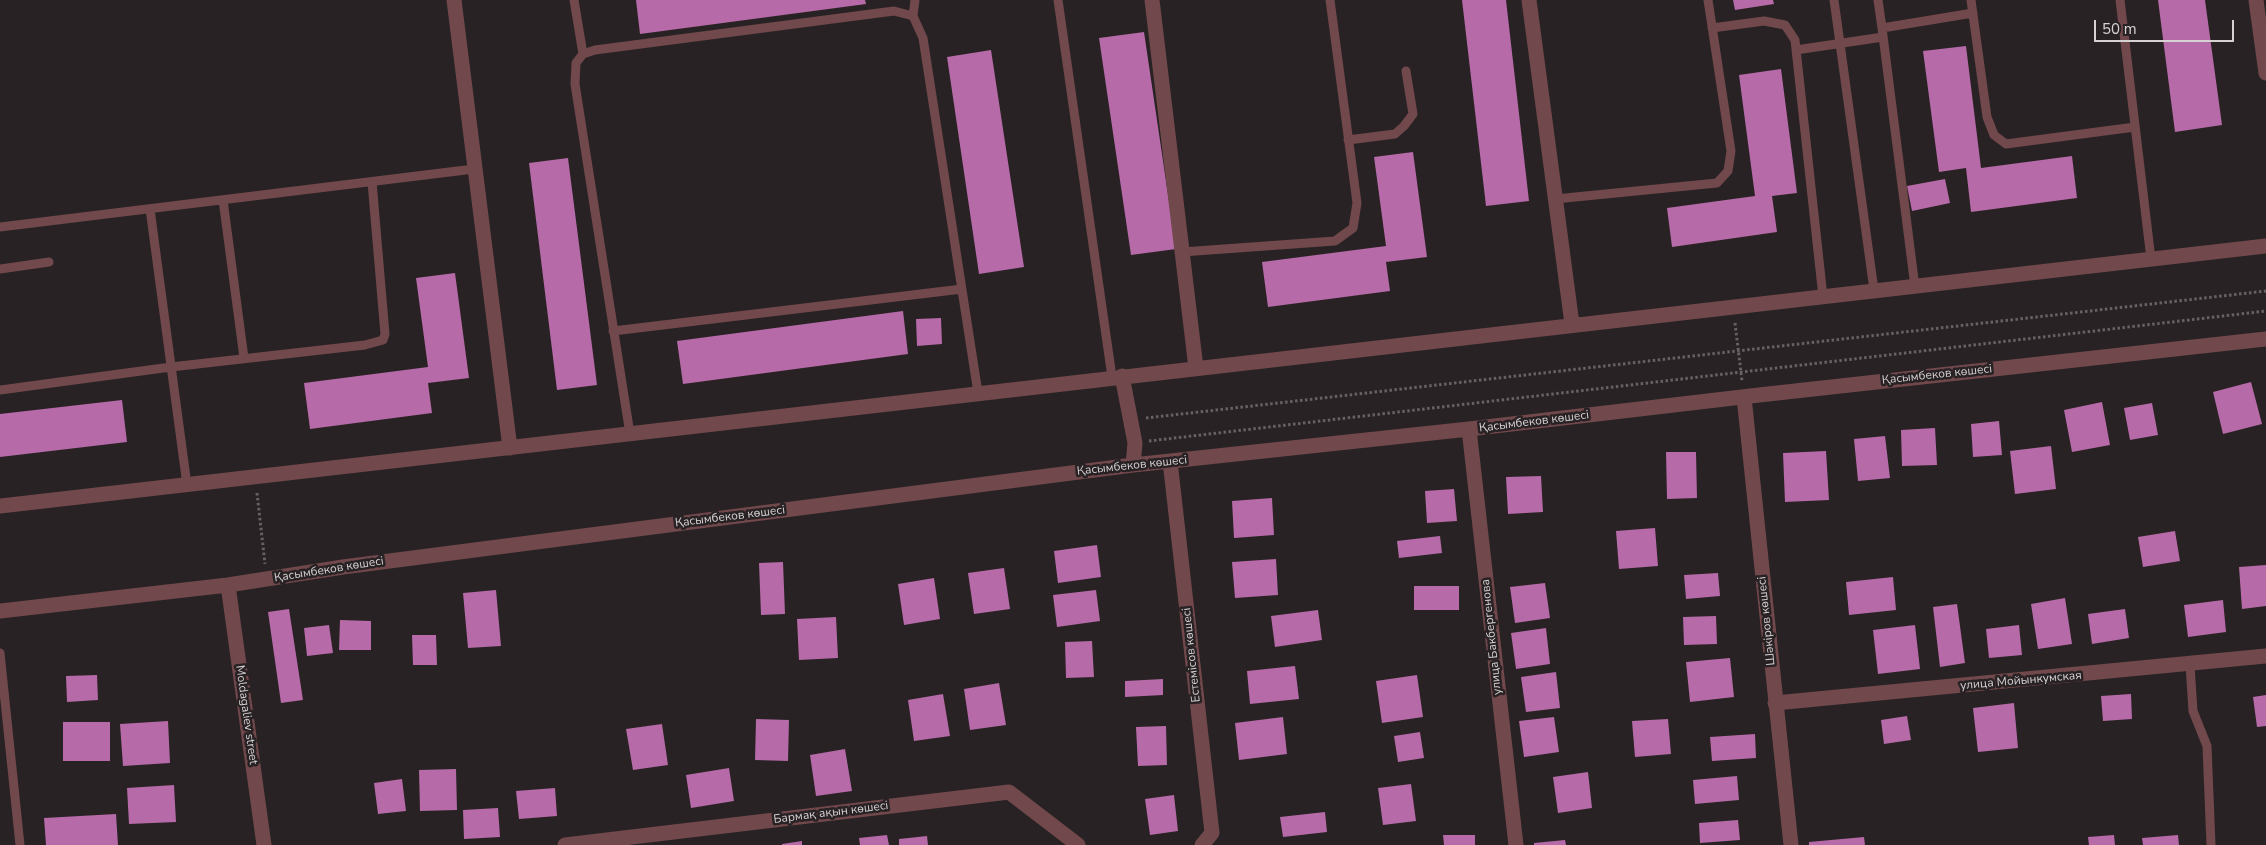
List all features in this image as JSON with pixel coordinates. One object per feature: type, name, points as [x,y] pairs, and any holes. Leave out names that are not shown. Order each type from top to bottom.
[{"type":"street","points":[[454,0],[510,448]]},
{"type":"street","points":[[1152,0],[1196,368]]},
{"type":"street","points":[[1530,0],[1572,324]]},
{"type":"street","points":[[2256,0],[2266,73]]},
{"type":"street","points":[[0,506],[1117,376],[2266,246]]},
{"type":"street","name":"Қасымбеков көшесі","points":[[0,611],[267,580],[352,566],[1133,465],[1469,430],[1744,397],[2266,339]]},
{"type":"street","points":[[1117,376],[1131,420],[1135,442],[1133,465]]},
{"type":"street","name":"Шәкіров көшесі","points":[[1744,397],[1791,845]]},
{"type":"street","name":"улица Бакбергенова","points":[[1469,430],[1516,845]]},
{"type":"street","name":"Естемісов көшесі","points":[[1170,461],[1212,833],[1202,845]]},
{"type":"street","name":"Moldagaliev street","points":[[228,585],[264,845]]},
{"type":"street","name":"улица Мойынкумская","points":[[1775,703],[2190,665],[2266,656]]},
{"type":"street","name":"Бармақ ақын көшесі","points":[[566,845],[1009,792],[1078,845]]},
{"type":"lane","points":[[574,0],[583,54]]},
{"type":"lane","points":[[915,0],[913,16],[922,38],[978,393]]},
{"type":"lane","points":[[1058,0],[1117,376]]},
{"type":"lane","points":[[1182,252],[1335,241],[1353,228],[1356,203],[1330,0]]},
{"type":"lane","points":[[1555,199],[1717,183],[1728,171],[1731,151],[1708,0]]},
{"type":"lane","points":[[1834,0],[1874,290]]},
{"type":"lane","points":[[1878,0],[1915,287]]},
{"type":"lane","points":[[1971,0],[1987,118],[1994,135],[2006,144],[2135,128]]},
{"type":"lane","points":[[2120,0],[2151,259]]},
{"type":"lane","points":[[630,434],[575,84],[576,63],[583,54],[595,50],[894,11],[913,16]]},
{"type":"lane","points":[[1796,50],[1839,43],[1973,13]]},
{"type":"lane","points":[[1712,28],[1764,22],[1785,24],[1795,40],[1823,297]]},
{"type":"lane","points":[[1348,140],[1395,134],[1404,126],[1413,114],[1406,71]]},
{"type":"lane","points":[[0,227],[474,169]]},
{"type":"lane","points":[[0,390],[244,358],[365,345],[383,340],[385,334],[372,182]]},
{"type":"lane","points":[[223,200],[244,358]]},
{"type":"lane","points":[[150,209],[187,485]]},
{"type":"lane","points":[[0,270],[49,262]]},
{"type":"lane","points":[[614,331],[962,289]]},
{"type":"lane","points":[[0,654],[20,845]]},
{"type":"lane","points":[[2190,665],[2193,712],[2207,746],[2211,845]]},
{"type":"path","points":[[1131,420],[2266,291]]},
{"type":"path","points":[[1734,307],[1740,370]]},
{"type":"path","points":[[1135,442],[1740,370],[2266,311]]},
{"type":"path","points":[[255,477],[267,580]]},
{"type":"building","points":[[636,0],[865,0],[866,4],[640,34]]},
{"type":"building","points":[[1462,0],[1506,0],[1529,201],[1486,206]]},
{"type":"building","points":[[1733,0],[1773,0],[1774,4],[1735,10]]},
{"type":"building","points":[[2158,0],[2205,0],[2222,125],[2175,132]]},
{"type":"building","points":[[1144,32],[1176,249],[1131,255],[1099,38]]},
{"type":"building","points":[[1966,46],[1981,168],[2072,156],[2077,198],[1971,212],[1966,168],[1939,172],[1923,51]]},
{"type":"building","points":[[991,50],[1024,267],[979,274],[947,57]]},
{"type":"building","points":[[1781,69],[1797,193],[1772,196],[1777,232],[1672,247],[1667,208],[1755,196],[1739,75]]},
{"type":"building","points":[[1413,152],[1427,257],[1386,262],[1390,291],[1268,307],[1262,262],[1386,246],[1374,157]]},
{"type":"building","points":[[568,158],[597,385],[557,390],[529,163]]},
{"type":"building","points":[[1945,179],[1950,203],[1912,211],[1907,186]]},
{"type":"building","points":[[455,273],[469,378],[428,383],[432,413],[310,429],[304,383],[428,367],[416,278]]},
{"type":"building","points":[[903,311],[908,354],[683,384],[677,341]]},
{"type":"building","points":[[941,318],[942,344],[917,346],[916,319]]},
{"type":"building","points":[[2251,382],[2262,424],[2223,434],[2213,392]]},
{"type":"building","points":[[122,400],[127,442],[0,457],[0,414]]},
{"type":"building","points":[[2102,402],[2110,445],[2072,452],[2064,410]]},
{"type":"building","points":[[2152,403],[2158,435],[2130,440],[2124,408]]},
{"type":"building","points":[[1999,421],[2002,455],[1973,457],[1971,424]]},
{"type":"building","points":[[1935,428],[1937,465],[1902,466],[1901,430]]},
{"type":"building","points":[[1885,436],[1890,478],[1858,481],[1854,439]]},
{"type":"building","points":[[2051,446],[2056,489],[2015,494],[2010,451]]},
{"type":"building","points":[[1826,451],[1829,500],[1785,502],[1783,453]]},
{"type":"building","points":[[1666,452],[1696,452],[1697,498],[1667,499]]},
{"type":"building","points":[[1541,476],[1543,512],[1508,514],[1506,477]]},
{"type":"building","points":[[1454,489],[1457,521],[1427,523],[1425,491]]},
{"type":"building","points":[[1272,498],[1274,535],[1234,538],[1232,501]]},
{"type":"building","points":[[1655,528],[1658,566],[1619,569],[1616,531]]},
{"type":"building","points":[[2175,531],[2180,561],[2143,567],[2138,537]]},
{"type":"building","points":[[1440,536],[1442,553],[1399,558],[1397,541]]},
{"type":"building","points":[[1097,545],[1101,577],[1058,583],[1054,551]]},
{"type":"building","points":[[1276,559],[1278,595],[1235,598],[1232,562]]},
{"type":"building","points":[[783,562],[785,614],[761,615],[759,563]]},
{"type":"building","points":[[2266,565],[2266,606],[2242,609],[2239,567]]},
{"type":"building","points":[[1004,568],[1010,609],[974,614],[968,573]]},
{"type":"building","points":[[1718,573],[1720,596],[1686,599],[1684,575]]},
{"type":"building","points":[[1893,577],[1896,610],[1849,615],[1846,582]]},
{"type":"building","points":[[934,578],[940,619],[904,625],[898,584]]},
{"type":"building","points":[[1545,583],[1550,618],[1515,623],[1510,587]]},
{"type":"building","points":[[1414,586],[1459,586],[1459,610],[1414,610]]},
{"type":"building","points":[[496,590],[501,646],[468,648],[463,593]]},
{"type":"building","points":[[1096,590],[1100,621],[1057,627],[1053,595]]},
{"type":"building","points":[[2065,598],[2072,644],[2038,649],[2031,604]]},
{"type":"building","points":[[2223,600],[2226,632],[2188,637],[2184,605]]},
{"type":"building","points":[[1957,604],[1965,663],[1940,667],[1933,607]]},
{"type":"building","points":[[289,609],[303,700],[281,703],[268,612]]},
{"type":"building","points":[[2125,609],[2129,638],[2092,644],[2088,614]]},
{"type":"building","points":[[1318,610],[1322,640],[1275,647],[1271,616]]},
{"type":"building","points":[[1716,616],[1717,644],[1684,645],[1683,617]]},
{"type":"building","points":[[836,617],[838,658],[799,660],[797,619]]},
{"type":"building","points":[[340,620],[371,621],[371,650],[339,650]]},
{"type":"building","points":[[329,625],[333,653],[307,656],[304,628]]},
{"type":"building","points":[[1915,625],[1920,669],[1878,674],[1873,630]]},
{"type":"building","points":[[2019,625],[2022,655],[1989,658],[1986,629]]},
{"type":"building","points":[[1546,628],[1550,664],[1516,669],[1511,633]]},
{"type":"building","points":[[412,635],[436,635],[437,665],[413,665]]},
{"type":"building","points":[[1092,641],[1094,677],[1066,678],[1065,642]]},
{"type":"building","points":[[1730,658],[1734,697],[1690,702],[1686,662]]},
{"type":"building","points":[[1295,666],[1299,699],[1250,704],[1247,671]]},
{"type":"building","points":[[1556,672],[1560,708],[1526,712],[1521,677]]},
{"type":"building","points":[[97,675],[98,700],[67,702],[66,676]]},
{"type":"building","points":[[1417,675],[1423,717],[1382,723],[1376,681]]},
{"type":"building","points":[[1163,679],[1163,695],[1125,697],[1125,681]]},
{"type":"building","points":[[999,683],[1006,725],[970,730],[964,689]]},
{"type":"building","points":[[943,694],[950,736],[914,741],[908,700]]},
{"type":"building","points":[[2131,694],[2132,719],[2103,721],[2101,696]]},
{"type":"building","points":[[2266,695],[2266,726],[2257,727],[2253,697]]},
{"type":"building","points":[[2014,703],[2018,748],[1978,752],[1973,708]]},
{"type":"building","points":[[1907,716],[1911,740],[1884,744],[1881,720]]},
{"type":"building","points":[[1283,717],[1287,754],[1239,760],[1235,723]]},
{"type":"building","points":[[1554,717],[1559,752],[1524,757],[1519,721]]},
{"type":"building","points":[[756,719],[789,720],[788,761],[755,760]]},
{"type":"building","points":[[1668,719],[1671,754],[1635,757],[1632,721]]},
{"type":"building","points":[[168,721],[170,763],[123,766],[120,724]]},
{"type":"building","points":[[63,722],[110,722],[110,761],[63,761]]},
{"type":"building","points":[[662,724],[668,765],[633,770],[626,729]]},
{"type":"building","points":[[1166,726],[1167,765],[1138,766],[1136,727]]},
{"type":"building","points":[[1420,732],[1424,758],[1398,762],[1394,736]]},
{"type":"building","points":[[1755,734],[1756,758],[1712,761],[1710,737]]},
{"type":"building","points":[[845,749],[852,791],[816,796],[810,755]]},
{"type":"building","points":[[729,768],[734,801],[691,808],[686,775]]},
{"type":"building","points":[[456,769],[457,810],[420,811],[419,770]]},
{"type":"building","points":[[1588,772],[1592,808],[1558,813],[1553,777]]},
{"type":"building","points":[[1737,776],[1739,800],[1695,804],[1693,780]]},
{"type":"building","points":[[402,779],[406,811],[378,814],[374,783]]},
{"type":"building","points":[[1411,784],[1416,821],[1383,825],[1378,788]]},
{"type":"building","points":[[174,785],[176,822],[129,824],[127,788]]},
{"type":"building","points":[[555,788],[557,816],[519,819],[516,791]]},
{"type":"building","points":[[1174,795],[1178,831],[1150,835],[1145,799]]},
{"type":"building","points":[[498,808],[500,837],[464,839],[463,810]]},
{"type":"building","points":[[1325,812],[1327,832],[1283,837],[1280,817]]},
{"type":"building","points":[[116,814],[118,845],[46,845],[44,818]]},
{"type":"building","points":[[1738,820],[1740,840],[1700,843],[1699,823]]},
{"type":"building","points":[[887,835],[889,845],[860,845],[859,838]]},
{"type":"building","points":[[1443,835],[1475,835],[1475,845],[1444,845]]},
{"type":"building","points":[[2114,835],[2115,845],[2089,845],[2088,837]]},
{"type":"building","points":[[2178,835],[2179,845],[2143,845],[2142,838]]},
{"type":"building","points":[[927,836],[928,845],[899,845],[899,839]]},
{"type":"building","points":[[1864,837],[1865,845],[1809,845],[1809,842]]},
{"type":"building","points":[[1565,840],[1566,845],[1534,845],[1534,843]]},
{"type":"building","points":[[802,841],[802,845],[782,845],[782,844]]}]
